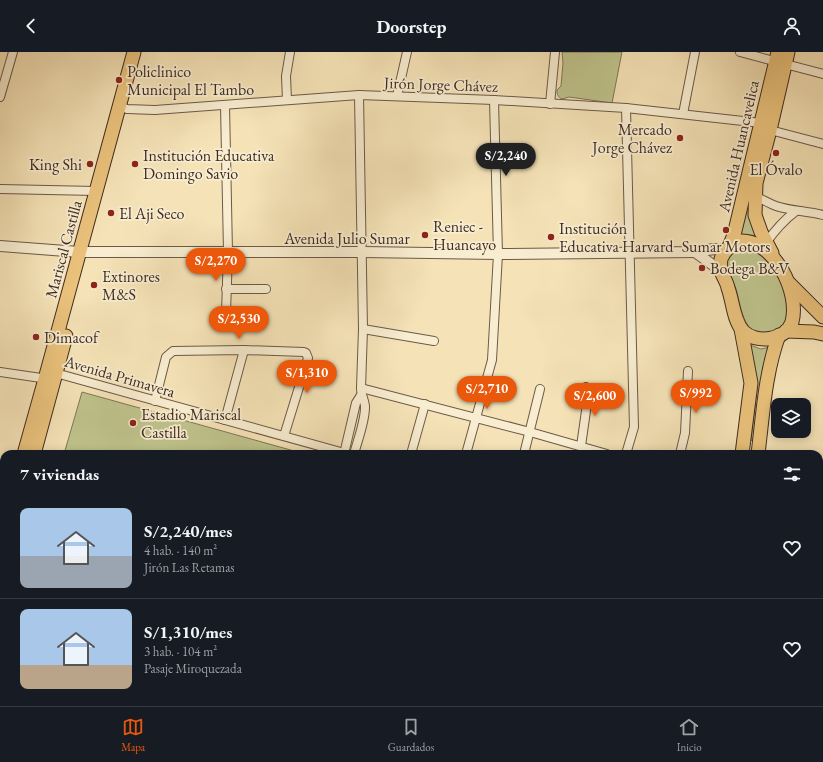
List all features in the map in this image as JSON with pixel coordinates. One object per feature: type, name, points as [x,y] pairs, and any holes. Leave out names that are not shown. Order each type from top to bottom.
[{"type":"main road","name":"Mariscal Castilla","points":[[84,252],[123,107],[134,52]]},
{"type":"main road","name":"Mariscal Castilla","points":[[84,252],[96,191],[123,107],[143,52]]},
{"type":"main road","name":"Avenida Huancavelica","points":[[728,249],[750,194],[756,183],[765,127],[782,58]]},
{"type":"main road","name":"Avenida Huancavelica","points":[[750,194],[760,232],[776,261]]},
{"type":"main road","points":[[743,450],[751,383],[741,329],[737,321],[728,286],[721,271],[720,264],[722,257],[728,249],[741,241],[752,242],[776,261],[789,283],[823,318]]},
{"type":"main road","points":[[35,450],[51,376],[84,252]]},
{"type":"main road","points":[[741,329],[752,337],[759,339],[770,338],[782,333],[790,326],[793,312],[789,283]]},
{"type":"main road","points":[[782,333],[814,332],[823,334]]},
{"type":"main road","points":[[758,450],[768,372],[774,350],[782,333]]},
{"type":"main road","points":[[25,450],[51,376]]},
{"type":"street","points":[[0,97],[13,52]]},
{"type":"street","points":[[287,100],[286,76],[290,52]]},
{"type":"street","points":[[397,96],[407,52]]},
{"type":"street","points":[[683,114],[695,52]]},
{"type":"street","points":[[740,52],[782,58],[823,74]]},
{"type":"street","points":[[550,104],[552,53]]},
{"type":"street","points":[[346,450],[356,403],[361,391],[363,328],[359,95]]},
{"type":"street","name":"Jirón Jorge Chávez","points":[[123,107],[155,110],[359,95],[494,100],[626,108],[683,114],[765,127],[823,144]]},
{"type":"street","points":[[467,450],[492,360],[498,254],[494,100]]},
{"type":"street","points":[[225,105],[228,252],[226,313]]},
{"type":"street","points":[[626,108],[634,427],[627,450]]},
{"type":"street","points":[[0,189],[96,191]]},
{"type":"street","points":[[750,194],[776,206],[823,215]]},
{"type":"street","points":[[766,243],[784,220],[796,211]]},
{"type":"street","name":"Avenida Julio Sumar","points":[[0,246],[84,252],[362,252],[498,254],[695,252],[714,249],[728,249]]},
{"type":"street","points":[[695,252],[721,271]]},
{"type":"street","points":[[226,289],[266,288]]},
{"type":"street","points":[[363,328],[434,341]]},
{"type":"street","points":[[225,420],[244,350]]},
{"type":"street","points":[[155,400],[166,357],[170,352],[244,350],[301,351],[306,353],[308,358],[284,436]]},
{"type":"street","points":[[681,450],[685,433],[688,371]]},
{"type":"street","name":"Avenida Primavera","points":[[0,372],[51,376],[155,400],[331,450]]},
{"type":"street","points":[[581,446],[586,411],[586,387]]},
{"type":"street","points":[[525,450],[540,389]]},
{"type":"street","points":[[361,391],[425,404],[594,450]]},
{"type":"street","points":[[355,450],[366,405],[361,391]]},
{"type":"street","points":[[412,450],[425,404]]},
{"type":"green space","points":[[562,52],[622,52],[612,103],[569,97],[562,99],[559,97],[557,90],[561,86],[563,63]]},
{"type":"green space","points":[[751,199],[758,238],[744,235],[737,236],[745,203]]},
{"type":"green space","points":[[741,246],[758,254],[772,267],[785,293],[788,308],[785,322],[774,331],[759,333],[752,330],[747,325],[744,318],[735,286],[726,263],[728,255]]},
{"type":"green space","points":[[747,344],[761,349],[770,347],[754,443],[751,440],[756,397]]},
{"type":"green space","name":"Estadio Mariscal Castilla","points":[[82,392],[291,450],[65,450]]},
{"type":"place","name":"Policlinico Municipal El Tambo","points":[[119,80]]},
{"type":"place","name":"Mercado Jorge Chávez","points":[[680,138]]},
{"type":"place","name":"El Óvalo","points":[[776,153]]},
{"type":"place","name":"King Shi","points":[[90,164]]},
{"type":"place","name":"Institución Educativa Domingo Savio","points":[[135,164]]},
{"type":"place","name":"El Aji Seco","points":[[111,213]]},
{"type":"place","name":"Sumar Motors","points":[[726,230]]},
{"type":"place","name":"Reniec - Huancayo","points":[[425,235]]},
{"type":"place","name":"Institución Educativa Harvard","points":[[551,237]]},
{"type":"place","name":"Bodega B&V","points":[[702,268]]},
{"type":"place","name":"Extinores M&S","points":[[94,285]]},
{"type":"place","name":"Dimacof","points":[[36,337]]},
{"type":"place","name":"Estadio Mariscal Castilla","points":[[133,423]]}]
